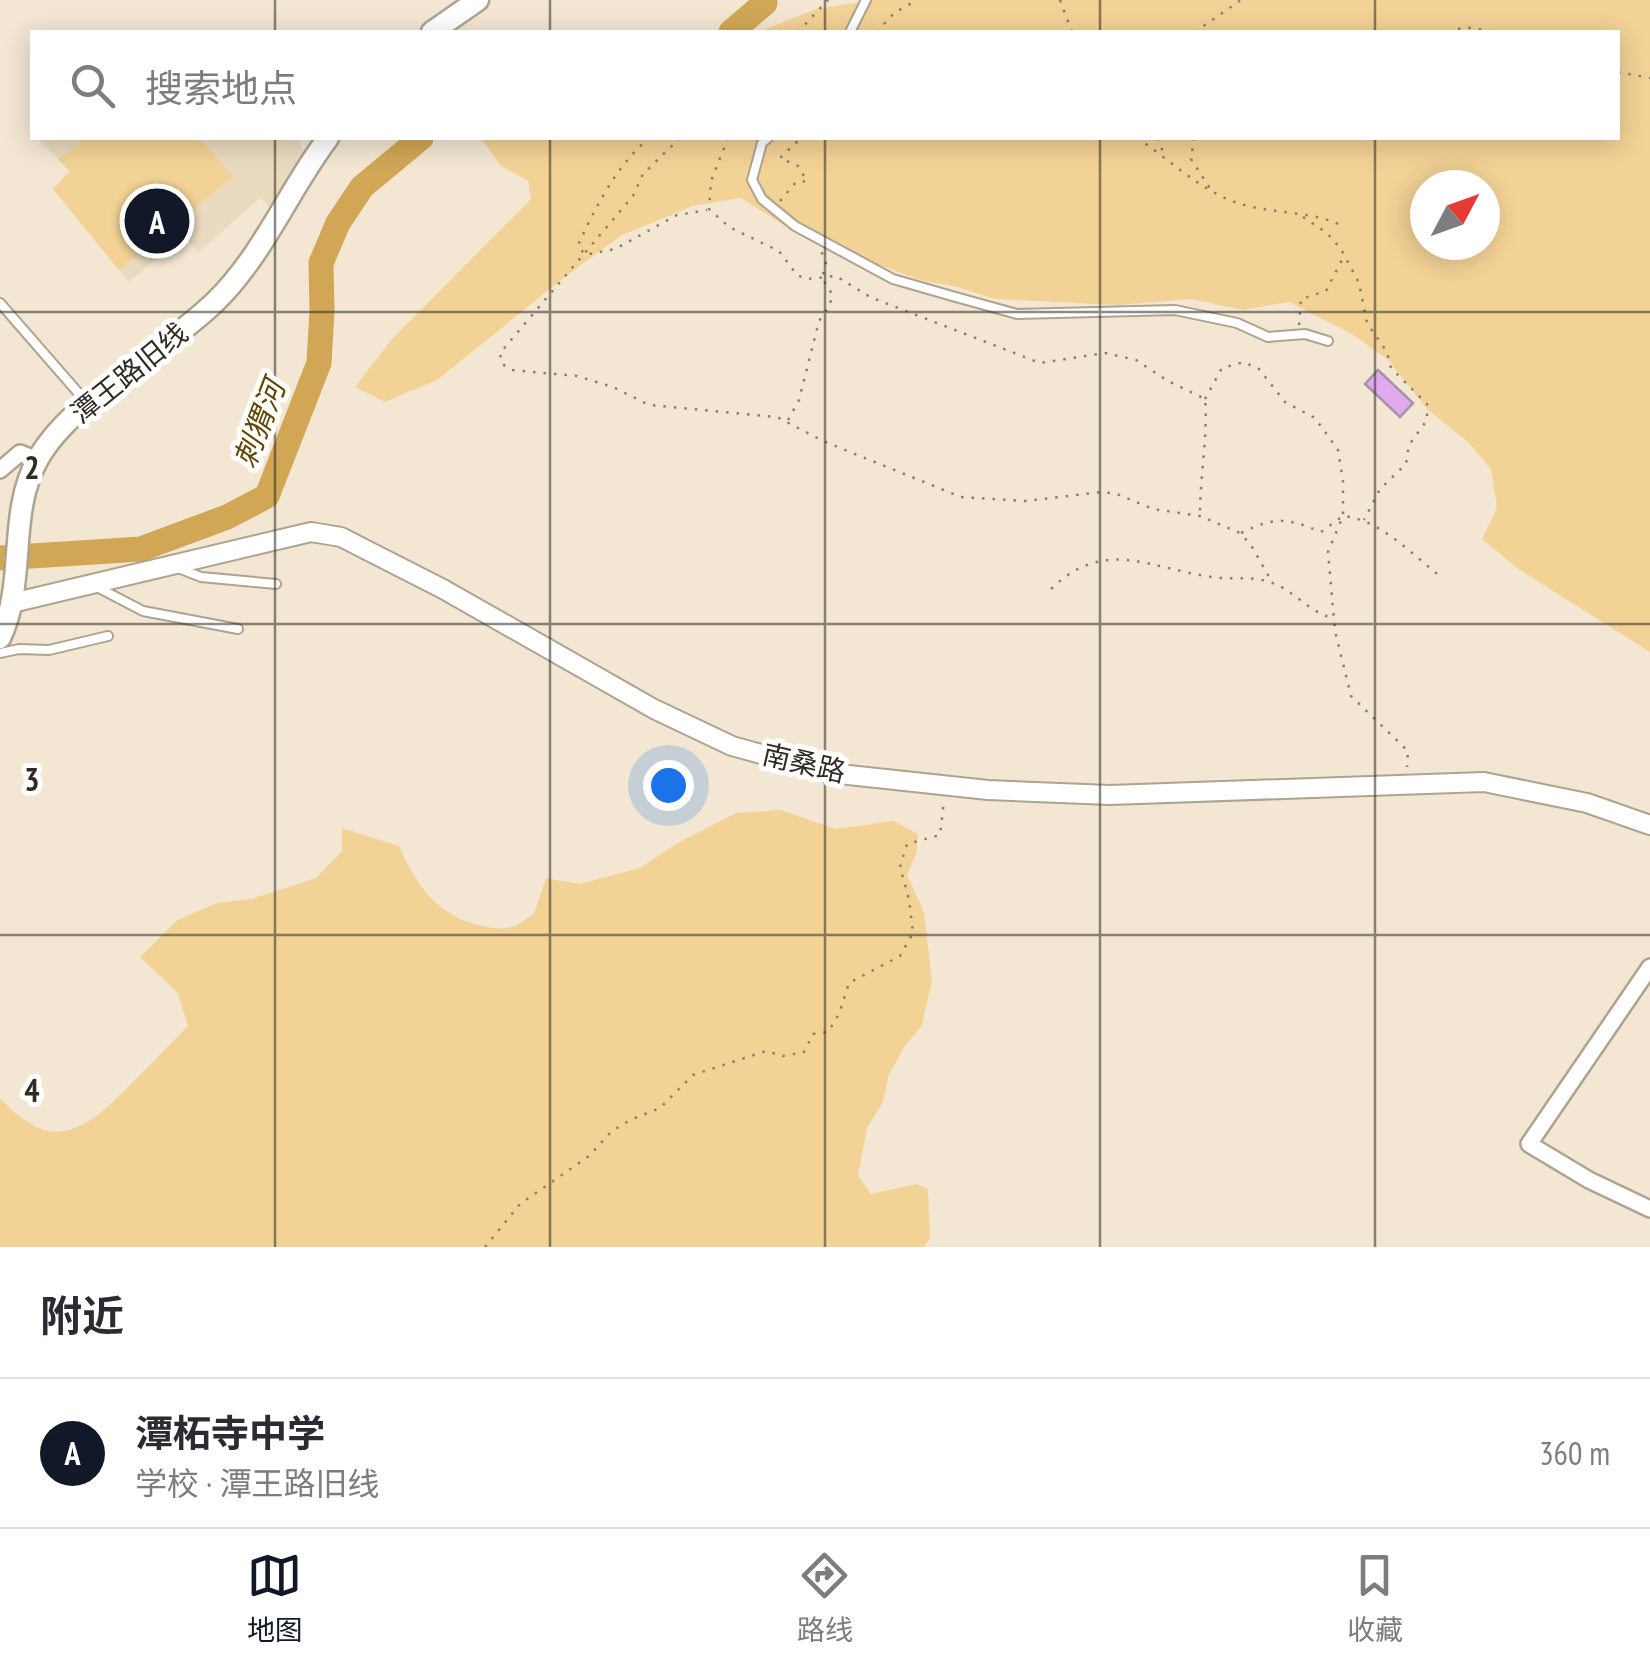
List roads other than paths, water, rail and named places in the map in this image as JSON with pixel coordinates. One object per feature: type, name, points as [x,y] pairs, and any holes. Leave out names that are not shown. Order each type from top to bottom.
[{"type":"main road","points":[[435,30],[478,0]]},
{"type":"main road","name":"潭王路旧线","points":[[0,638],[13,598],[22,516],[37,460],[78,413],[199,316],[232,284],[327,140]]},
{"type":"street","points":[[0,470],[20,453],[37,460]]},
{"type":"street","name":"南桑路","points":[[13,598],[311,532],[341,537],[443,589],[654,708],[732,746],[830,773],[946,786],[1110,795],[1484,782],[1587,803],[1650,825]]},
{"type":"street","points":[[1650,967],[1529,1144],[1650,1209]]},
{"type":"lane","points":[[851,30],[866,0]]},
{"type":"lane","points":[[765,140],[752,180],[762,200],[814,236],[893,279],[1017,314],[1175,310],[1236,323],[1268,336],[1298,334],[1328,341]]},
{"type":"lane","points":[[0,303],[81,396],[78,413]]},
{"type":"lane","points":[[170,564],[201,577],[276,584]]},
{"type":"lane","points":[[92,583],[144,611],[238,630]]},
{"type":"lane","points":[[0,653],[49,650],[108,636]]},
{"type":"waterway","name":"刺猬河","points":[[733,30],[765,3]]},
{"type":"waterway","name":"刺猬河","points":[[0,558],[141,549],[227,517],[267,496],[319,363],[321,263],[338,223],[362,187],[419,140]]},
{"type":"place","name":"潭柘寺中学","points":[[157,221]]}]
